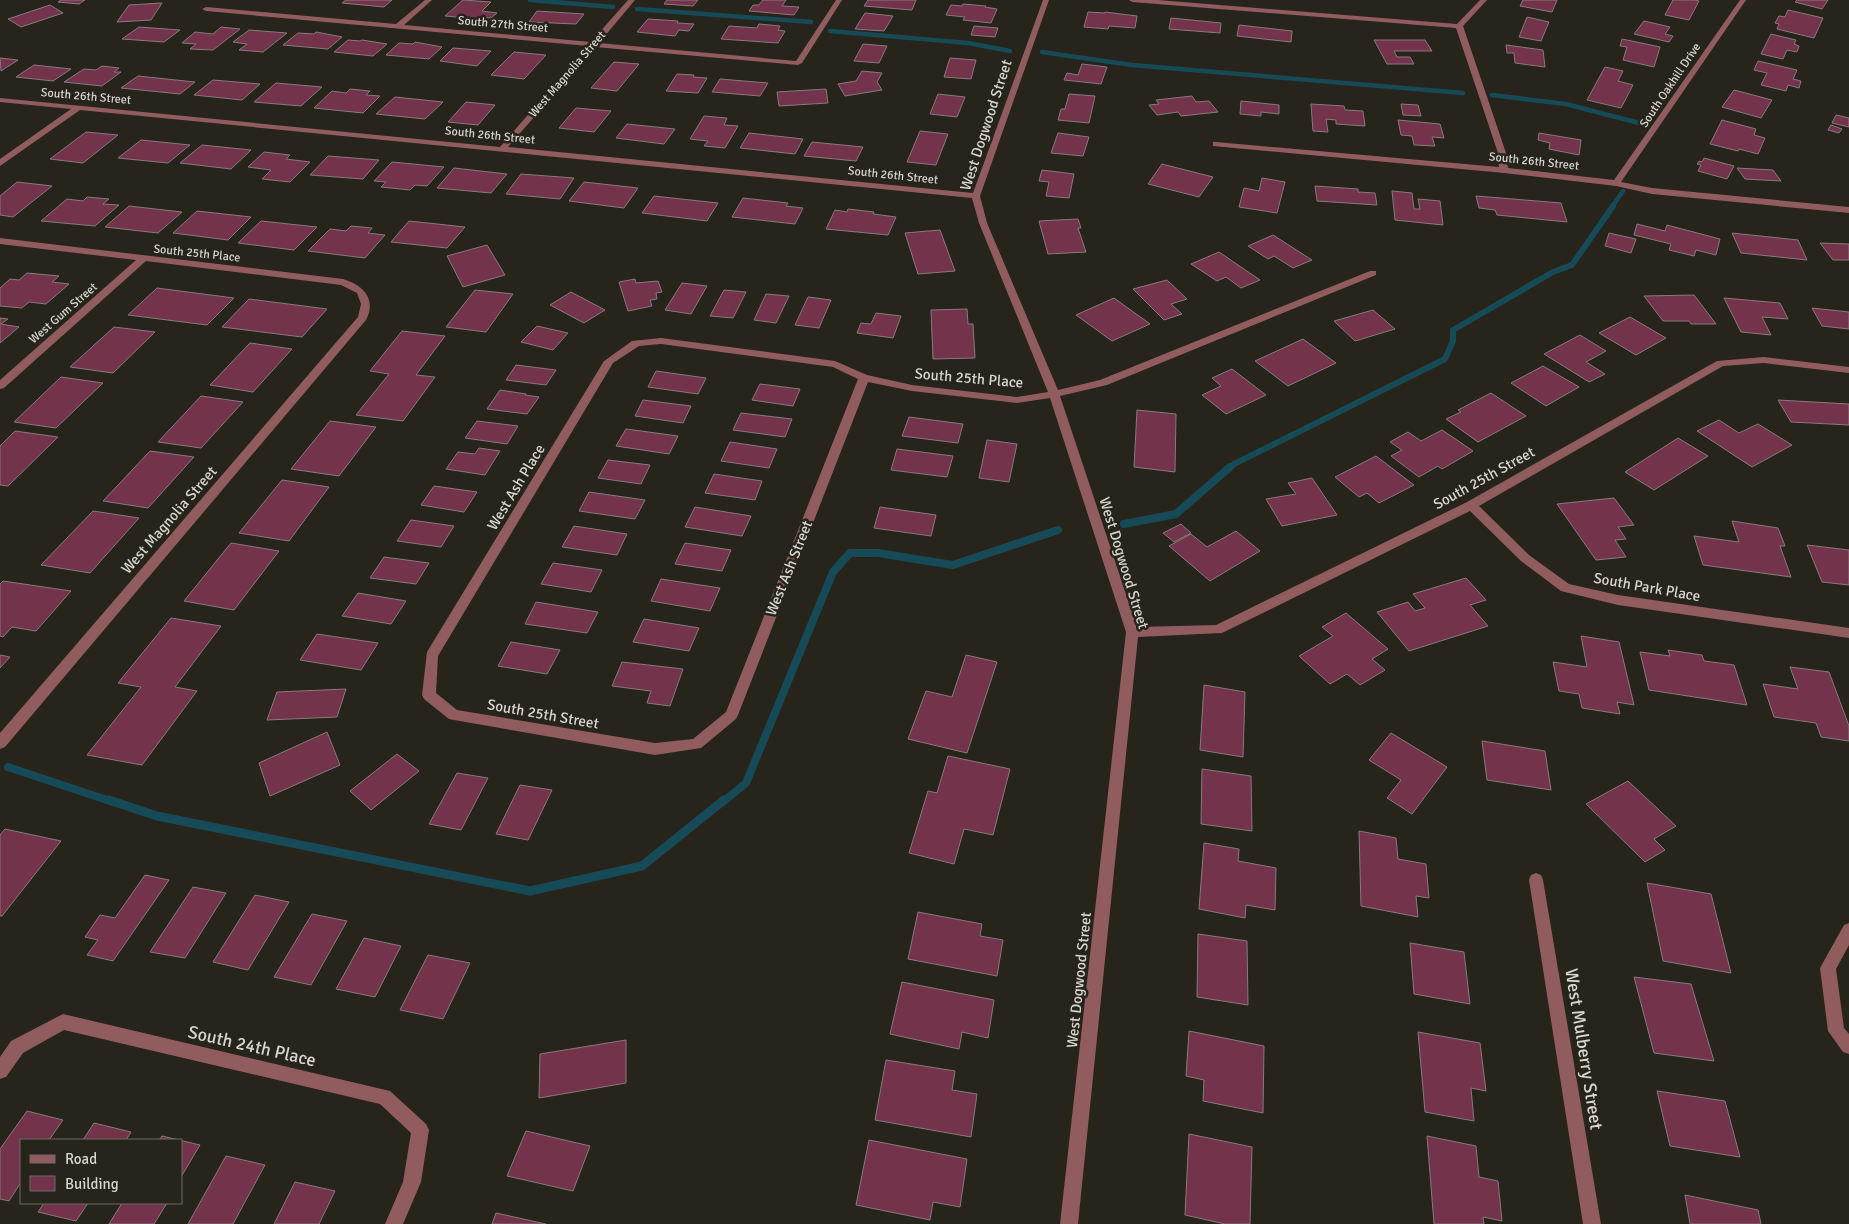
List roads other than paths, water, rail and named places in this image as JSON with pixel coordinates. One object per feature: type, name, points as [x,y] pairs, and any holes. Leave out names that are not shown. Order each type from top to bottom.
[{"type":"street","name":"South 27th Street","points":[[219,0],[206,9],[798,63],[839,0]]},
{"type":"street","points":[[398,26],[429,0]]},
{"type":"street","name":"West Magnolia Street","points":[[502,148],[632,0]]},
{"type":"street","name":"West Dogwood Street","points":[[1046,0],[976,196],[983,223],[1054,394],[1132,632],[1069,1224]]},
{"type":"street","points":[[1132,0],[1459,26]]},
{"type":"street","points":[[1459,26],[1484,0]]},
{"type":"street","name":"South Oakhill Drive","points":[[1616,183],[1743,0]]},
{"type":"street","points":[[1459,26],[1502,153],[1504,170]]},
{"type":"street","name":"South 26th Street","points":[[0,100],[976,196]]},
{"type":"street","points":[[0,163],[79,107]]},
{"type":"street","name":"South 26th Street","points":[[1216,144],[1504,170],[1616,183],[1652,191],[1849,210]]},
{"type":"street","name":"South 25th Place","points":[[0,241],[143,260],[343,282],[356,286],[364,295],[366,306],[363,318]]},
{"type":"street","name":"West Gum Street","points":[[0,386],[143,260]]},
{"type":"street","name":"South 25th Place","points":[[636,343],[661,341],[835,364],[864,378],[912,388],[1017,400],[1103,383],[1373,273]]},
{"type":"street","name":"West Magnolia Street","points":[[0,743],[363,318]]},
{"type":"street","name":"West Ash Place","points":[[432,656],[610,361],[636,343]]},
{"type":"street","name":"South 25th Street","points":[[1132,632],[1218,630],[1471,505],[1721,362],[1764,360],[1849,370]]},
{"type":"street","name":"West Ash Street","points":[[696,744],[731,715],[864,378]]},
{"type":"street","name":"South Park Place","points":[[1471,505],[1525,558],[1565,588],[1618,600],[1849,633]]},
{"type":"street","name":"South 25th Street","points":[[432,656],[429,695],[454,715],[655,749],[696,744]]},
{"type":"street","name":"West Mulberry Street","points":[[1536,880],[1592,1224]]},
{"type":"street","points":[[1849,930],[1828,968],[1836,1031],[1849,1046]]},
{"type":"street","name":"South 24th Place","points":[[0,1071],[17,1047],[63,1022],[384,1097],[420,1130],[412,1182],[394,1224]]},
{"type":"waterway","points":[[530,0],[613,7]]},
{"type":"waterway","points":[[637,9],[811,22]]},
{"type":"waterway","points":[[830,31],[968,43],[1010,51]]},
{"type":"waterway","points":[[1042,52],[1132,65],[1463,93]]},
{"type":"waterway","points":[[1492,95],[1566,104],[1639,123]]},
{"type":"waterway","points":[[1612,207],[1623,191]]},
{"type":"waterway","points":[[1229,469],[1234,464],[1445,359],[1453,341],[1453,330],[1553,272],[1572,265],[1613,206]]},
{"type":"waterway","points":[[1124,524],[1176,514],[1230,467]]},
{"type":"waterway","points":[[723,802],[746,783],[833,572],[850,553],[878,553],[953,565],[1058,530]]},
{"type":"waterway","points":[[8,767],[113,802]]},
{"type":"waterway","points":[[109,800],[157,816],[530,891],[642,866],[724,800]]}]
